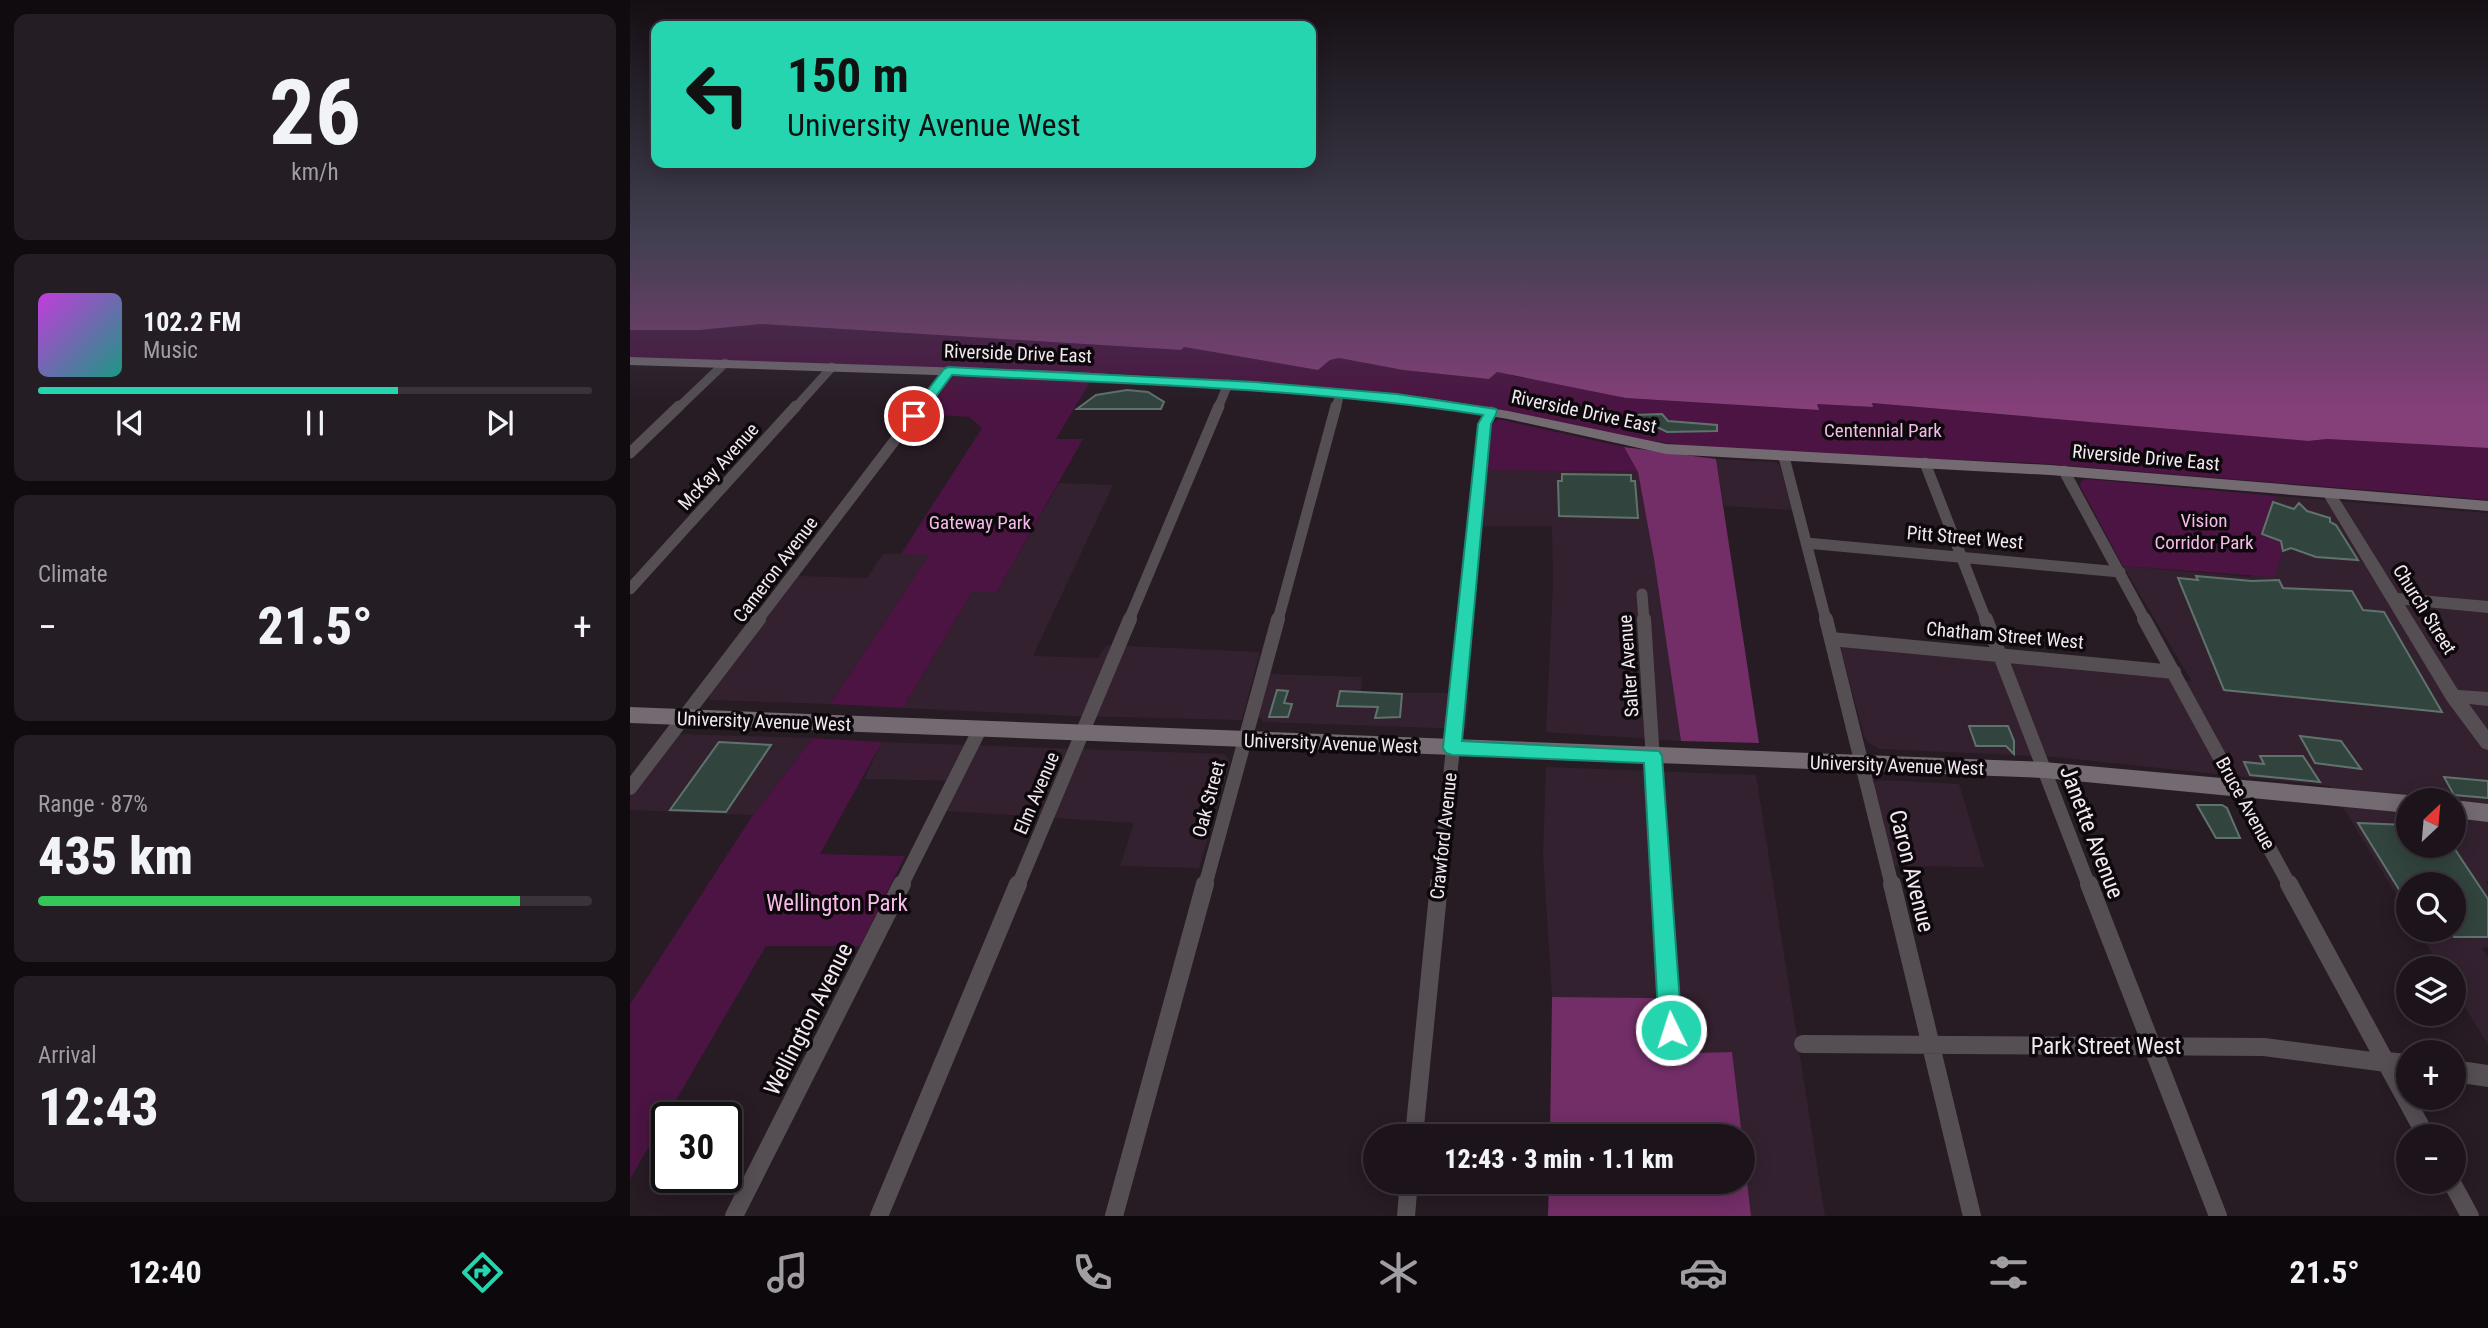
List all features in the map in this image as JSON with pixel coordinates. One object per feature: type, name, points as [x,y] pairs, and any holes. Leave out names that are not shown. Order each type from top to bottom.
[{"type":"main road","name":"Riverside Drive East","points":[[630,361],[948,371],[1228,384],[1410,400],[1491,412],[1666,449],[2064,471],[2488,506]]},
{"type":"main road","name":"University Avenue West","points":[[630,715],[2044,770],[2396,803]]},
{"type":"main road","points":[[2466,810],[2488,813]]},
{"type":"street","points":[[630,453],[725,363]]},
{"type":"street","name":"McKay Avenue","points":[[630,589],[832,367]]},
{"type":"street","name":"Cameron Avenue","points":[[630,788],[948,371]]},
{"type":"street","name":"Elm Avenue","points":[[879,1216],[1228,384]]},
{"type":"street","name":"Oak Street","points":[[1114,1216],[1340,393]]},
{"type":"street","name":"Crawford Avenue","points":[[1415,1124],[1485,424],[1491,412]]},
{"type":"street","name":"Caron Avenue","points":[[1784,457],[1863,764],[1972,1216]]},
{"type":"street","name":"Janette Avenue","points":[[1925,463],[2218,1216]]},
{"type":"street","name":"Bruce Avenue","points":[[2064,471],[2237,786],[2396,1061]]},
{"type":"street","name":"Church Street","points":[[2330,495],[2453,696],[2488,743]]},
{"type":"street","name":"Pitt Street West","points":[[1806,543],[2120,572]]},
{"type":"street","name":"Salter Avenue","points":[[1642,594],[1671,1030]]},
{"type":"street","points":[[2393,598],[2488,607]]},
{"type":"street","name":"Chatham Street West","points":[[1831,639],[2174,672]]},
{"type":"street","points":[[2453,696],[2488,699]]},
{"type":"street","name":"Wellington Avenue","points":[[734,1216],[980,729]]},
{"type":"street","name":"Park Street West","points":[[1803,1044],[2264,1047],[2396,1064]]},
{"type":"street","points":[[2466,1073],[2488,1076]]},
{"type":"street","points":[[1406,1216],[1408,1194]]},
{"type":"street","points":[[2458,1194],[2470,1216]]},
{"type":"shaded area","points":[[630,294],[2488,294],[2488,448],[2327,439],[2308,441],[1872,403],[1873,407],[1817,404],[1819,410],[1626,398],[1497,372],[1489,379],[1403,370],[1339,358],[1330,360],[1318,370],[1184,347],[1181,350],[762,324],[699,330],[630,330]]},
{"type":"shaded area","points":[[1624,447],[1716,459],[1759,743],[1681,741],[1638,472]]},
{"type":"shaded area","points":[[1716,459],[1776,462],[1780,466],[1792,510],[1724,506]]},
{"type":"shaded area","points":[[1486,470],[1638,472],[1681,741],[1546,732],[1553,583],[1552,526],[1481,526]]},
{"type":"shaded area","points":[[1059,483],[1113,485],[1033,656],[1098,658],[1107,645],[1260,652],[1242,720],[903,708],[972,592],[997,592]]},
{"type":"shaded area","points":[[2276,496],[2488,513],[2488,947],[2482,948],[2488,957],[2488,1045],[2466,1009],[2466,956],[2434,956],[2425,942],[2466,942],[2466,872],[2396,872],[2396,894],[2330,786],[2054,757],[1880,749],[1869,743],[1864,736],[1839,643],[2158,675],[2192,682],[2123,566],[2250,577],[2279,540],[2262,534]]},
{"type":"shaded area","points":[[883,554],[930,554],[830,704],[710,700],[709,693],[797,576],[867,578]]},
{"type":"shaded area","points":[[1267,674],[1362,677],[1361,692],[1470,693],[1466,729],[1263,722],[1256,714]]},
{"type":"shaded area","points":[[676,734],[813,738],[753,815],[630,810],[630,795]]},
{"type":"shaded area","points":[[882,742],[1224,754],[1230,762],[1199,868],[1120,866],[1134,823],[946,811],[960,781],[864,779]]},
{"type":"shaded area","points":[[1546,767],[1756,775],[1825,1216],[1751,1216],[1748,1194],[1755,1194],[1755,1124],[1740,1124],[1732,1052],[1656,1055],[1653,998],[1552,997],[1543,854]]},
{"type":"shaded area","points":[[1876,781],[1959,784],[1984,867],[1894,866],[1872,786]]},
{"type":"shaded area","points":[[1552,997],[1654,998],[1656,1054],[1732,1052],[1741,1124],[1550,1124]]},
{"type":"shaded area","points":[[1549,1194],[1748,1194],[1751,1216],[1548,1216]]},
{"type":"green space","name":"Centennial Park","points":[[762,324],[1181,350],[1184,347],[1318,370],[1330,360],[1339,358],[1403,370],[1489,379],[1497,372],[1513,374],[1512,376],[1626,398],[1818,410],[1817,404],[1873,407],[1871,403],[2308,441],[2327,439],[2488,448],[2488,500],[2034,463],[1714,450],[1619,436],[1472,404],[1375,391],[1148,375],[630,358],[630,330],[699,330]]},
{"type":"green space","name":"Gateway Park","points":[[960,375],[1091,380],[1056,439],[1083,439],[997,592],[972,592],[903,708],[830,704],[929,555],[901,554],[982,428],[969,417],[919,414],[947,379]]},
{"type":"green space","points":[[1498,419],[1624,447],[1638,472],[1486,470],[1491,425]]},
{"type":"green space","name":"Vision Corridor Park","points":[[2087,479],[2276,496],[2262,534],[2283,540],[2283,551],[2274,577],[2123,566],[2080,486],[2081,481]]},
{"type":"green space","name":"Wellington Park","points":[[813,738],[882,742],[820,854],[905,856],[860,946],[766,946],[675,1102],[651,1102],[651,1143],[630,1179],[630,1004],[753,815]]},
{"type":"building","points":[[1127,390],[1148,392],[1164,402],[1161,409],[1077,409],[1096,395]]},
{"type":"building","points":[[1662,414],[1668,421],[1717,425],[1717,431],[1667,432],[1633,415]]},
{"type":"building","points":[[1562,474],[1631,475],[1631,481],[1635,481],[1638,518],[1559,516],[1558,481],[1562,481]]},
{"type":"building","points":[[2273,502],[2294,509],[2299,503],[2307,511],[2330,518],[2330,522],[2336,525],[2358,560],[2316,557],[2291,548],[2283,551],[2281,541],[2262,534]]},
{"type":"building","points":[[2196,576],[2252,581],[2279,580],[2283,588],[2352,591],[2363,610],[2384,612],[2442,712],[2224,690],[2178,578],[2198,580]]},
{"type":"building","points":[[1277,690],[1288,691],[1284,703],[1292,704],[1288,717],[1269,717]]},
{"type":"building","points":[[1340,691],[1402,694],[1400,717],[1375,718],[1378,707],[1337,706]]},
{"type":"building","points":[[1969,726],[2008,726],[2014,741],[2014,754],[2006,746],[1976,746]]},
{"type":"building","points":[[2300,736],[2341,741],[2361,769],[2315,763]]},
{"type":"building","points":[[719,742],[771,745],[726,812],[670,810]]},
{"type":"building","points":[[2260,756],[2303,756],[2320,782],[2250,775],[2244,762],[2264,764]]},
{"type":"building","points":[[2444,777],[2488,781],[2488,798],[2466,796],[2466,788],[2450,788]]},
{"type":"building","points":[[2197,805],[2222,805],[2227,808],[2240,838],[2216,838]]},
{"type":"building","points":[[2358,823],[2396,825],[2396,858],[2461,858],[2488,899],[2488,937],[2466,937],[2466,872],[2396,872],[2396,885]]},
{"type":"route","points":[[914,416],[948,371],[1163,380],[1335,392],[1491,412],[1485,424],[1452,748],[1653,756],[1671,1030]]}]
